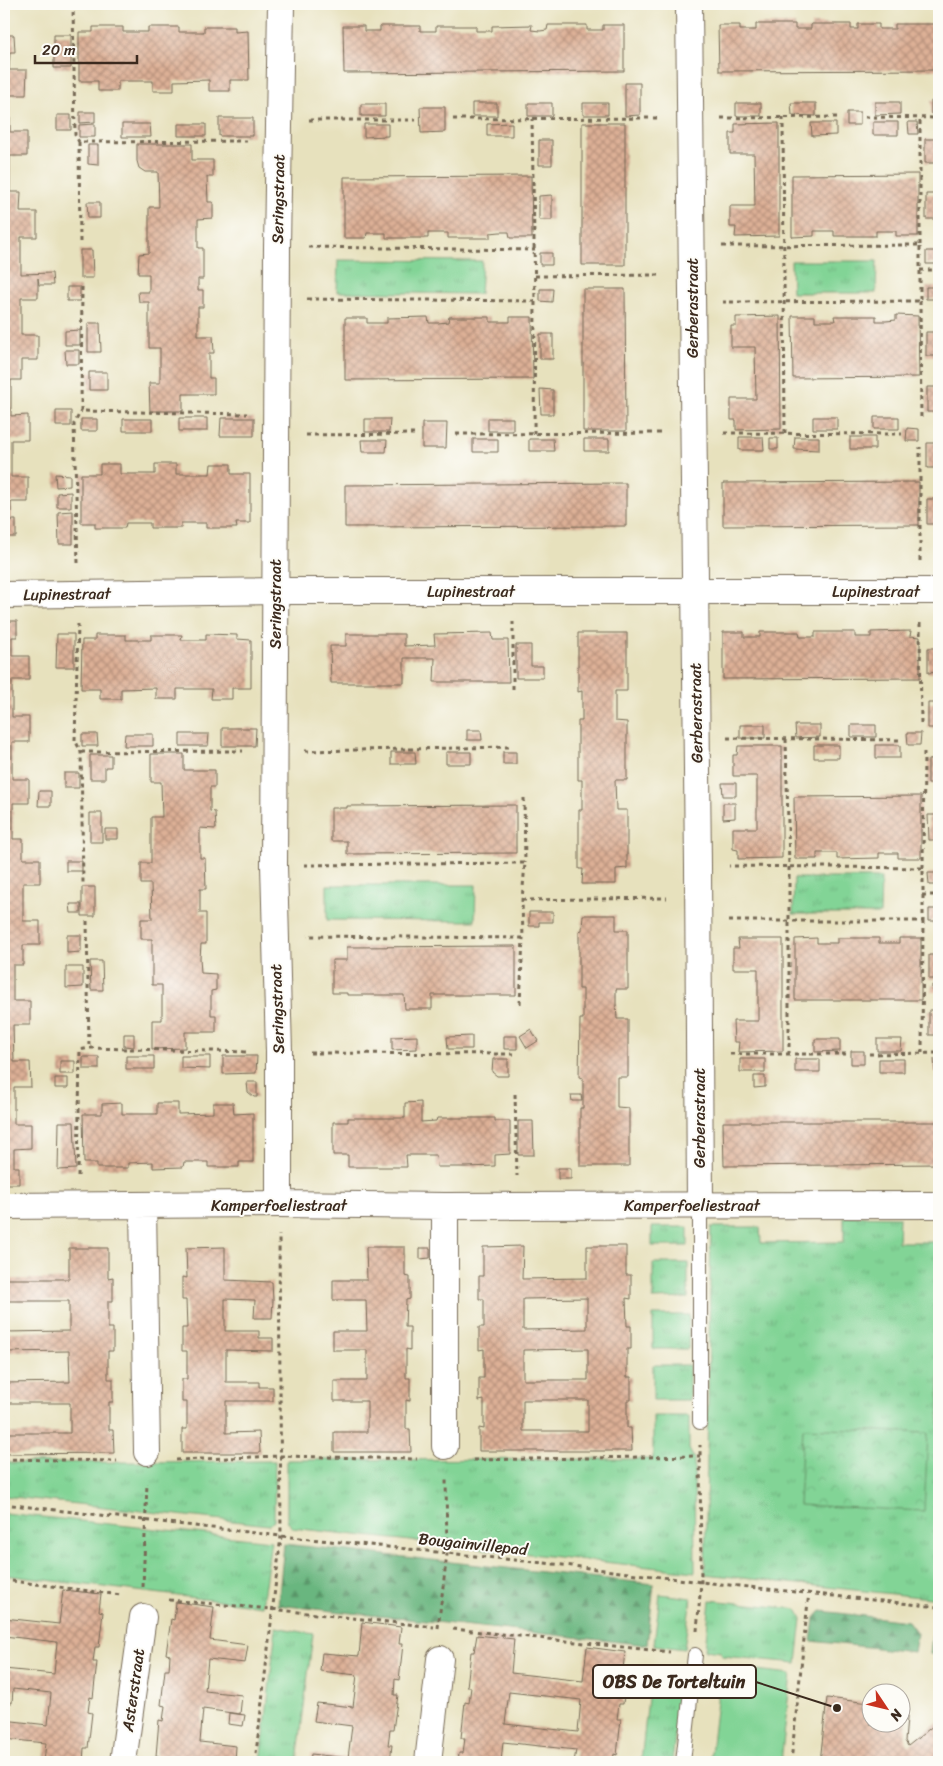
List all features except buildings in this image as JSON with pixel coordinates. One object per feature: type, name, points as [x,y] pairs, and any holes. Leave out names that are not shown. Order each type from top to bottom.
[{"type":"street","name":"Seringstraat","points":[[279,1204],[279,1052],[274,865],[274,591],[281,4]]},
{"type":"street","name":"Gerberastraat","points":[[689,4],[700,1205]]},
{"type":"street","name":"Lupinestraat","points":[[4,595],[274,591],[939,591]]},
{"type":"street","name":"Kamperfoeliestraat","points":[[4,1206],[279,1204],[445,1206],[939,1205]]},
{"type":"street","points":[[143,1206],[148,1457]]},
{"type":"street","points":[[445,1206],[445,1453]]},
{"type":"street","name":"Asterstraat","points":[[123,1762],[143,1607]]},
{"type":"street","points":[[428,1762],[440,1659]]},
{"type":"lane","name":"Gerberastraat","points":[[700,1205],[700,1422]]},
{"type":"lane","points":[[684,1762],[695,1655]]},
{"type":"path","points":[[73,4],[75,134],[78,142],[80,242]]},
{"type":"path","points":[[783,117],[785,434]]},
{"type":"path","points":[[453,119],[840,117]]},
{"type":"path","points":[[865,117],[939,118]]},
{"type":"path","points":[[920,118],[921,421]]},
{"type":"path","points":[[532,119],[535,250],[534,434]]},
{"type":"path","points":[[78,142],[416,120]]},
{"type":"path","points":[[692,246],[920,245]]},
{"type":"path","points":[[277,247],[535,250]]},
{"type":"path","points":[[920,270],[939,270]]},
{"type":"path","points":[[535,276],[692,275]]},
{"type":"path","points":[[82,287],[81,411],[74,424],[78,594],[75,740],[82,752],[84,882]]},
{"type":"path","points":[[277,299],[534,301]]},
{"type":"path","points":[[692,302],[920,301]]},
{"type":"path","points":[[81,411],[418,434]]},
{"type":"path","points":[[513,689],[514,591]]},
{"type":"path","points":[[696,738],[902,740]]},
{"type":"path","points":[[786,738],[789,867],[789,1053]]},
{"type":"path","points":[[922,1053],[924,752]]},
{"type":"path","points":[[520,1004],[523,938],[522,900],[525,864],[524,798]]},
{"type":"path","points":[[274,865],[525,864]]},
{"type":"path","points":[[698,866],[923,868]]},
{"type":"path","points":[[922,895],[939,895]]},
{"type":"path","points":[[522,900],[698,910],[788,920],[923,921]]},
{"type":"path","points":[[275,936],[523,938]]},
{"type":"path","points":[[78,1206],[80,1050],[89,1048]]},
{"type":"path","points":[[699,1055],[846,1054]]},
{"type":"path","points":[[869,1054],[939,1054]]},
{"type":"path","points":[[515,1094],[517,1205]]},
{"type":"path","points":[[255,1762],[271,1609],[281,1536],[279,1204]]},
{"type":"path","points":[[448,1629],[695,1655],[701,1582],[700,1422]]},
{"type":"path","points":[[440,1659],[438,1628],[447,1554],[445,1453]]},
{"type":"path","points":[[4,1459],[445,1453],[700,1456]]},
{"type":"path","points":[[143,1607],[148,1457]]},
{"type":"path","name":"Bougainvillepad","points":[[4,1504],[939,1607]]},
{"type":"path","points":[[4,1580],[143,1607],[271,1609],[438,1628]]},
{"type":"path","points":[[791,1762],[809,1592]]},
{"type":"green space","points":[[338,260],[482,261],[480,294],[337,292]]},
{"type":"green space","points":[[791,261],[877,261],[876,293],[792,293]]},
{"type":"green space","points":[[794,878],[881,878],[880,914],[793,914]]},
{"type":"green space","points":[[327,885],[476,885],[475,921],[327,920]]},
{"type":"green space","points":[[844,1216],[899,1217],[898,1242],[939,1242],[939,1599],[705,1574],[711,1227],[760,1227],[761,1243],[844,1242]]},
{"type":"green space","points":[[652,1227],[688,1227],[688,1246],[652,1246]]},
{"type":"green space","points":[[653,1263],[688,1263],[688,1298],[653,1299]]},
{"type":"green space","points":[[653,1315],[689,1315],[688,1349],[653,1349]]},
{"type":"green space","points":[[653,1365],[689,1365],[689,1400],[653,1400]]},
{"type":"green space","points":[[653,1416],[689,1416],[689,1449],[694,1459],[695,1572],[292,1528],[287,1520],[287,1460],[653,1459]]},
{"type":"green space","points":[[803,1428],[928,1433],[924,1511],[799,1505]]},
{"type":"green space","points":[[275,1461],[274,1520],[269,1525],[4,1496],[4,1463]]},
{"type":"green space","points":[[4,1513],[271,1541],[262,1606],[4,1575]]},
{"type":"green space","points":[[284,1544],[654,1584],[647,1645],[278,1605]]},
{"type":"green space","points":[[660,1594],[691,1598],[684,1649],[654,1645]]},
{"type":"green space","points":[[710,1600],[797,1609],[802,1619],[797,1663],[722,1656],[721,1652],[705,1650]]},
{"type":"green space","points":[[821,1611],[908,1621],[917,1633],[914,1652],[811,1641],[814,1619]]},
{"type":"green space","points":[[276,1627],[313,1634],[297,1762],[261,1762]]},
{"type":"green space","points":[[939,1628],[939,1655],[930,1654],[932,1636]]},
{"type":"green space","points":[[721,1666],[791,1674],[781,1762],[710,1762]]},
{"type":"green space","points":[[651,1671],[682,1675],[672,1762],[641,1762]]},
{"type":"place","name":"OBS De Torteltuin","points":[[837,1708]]}]
